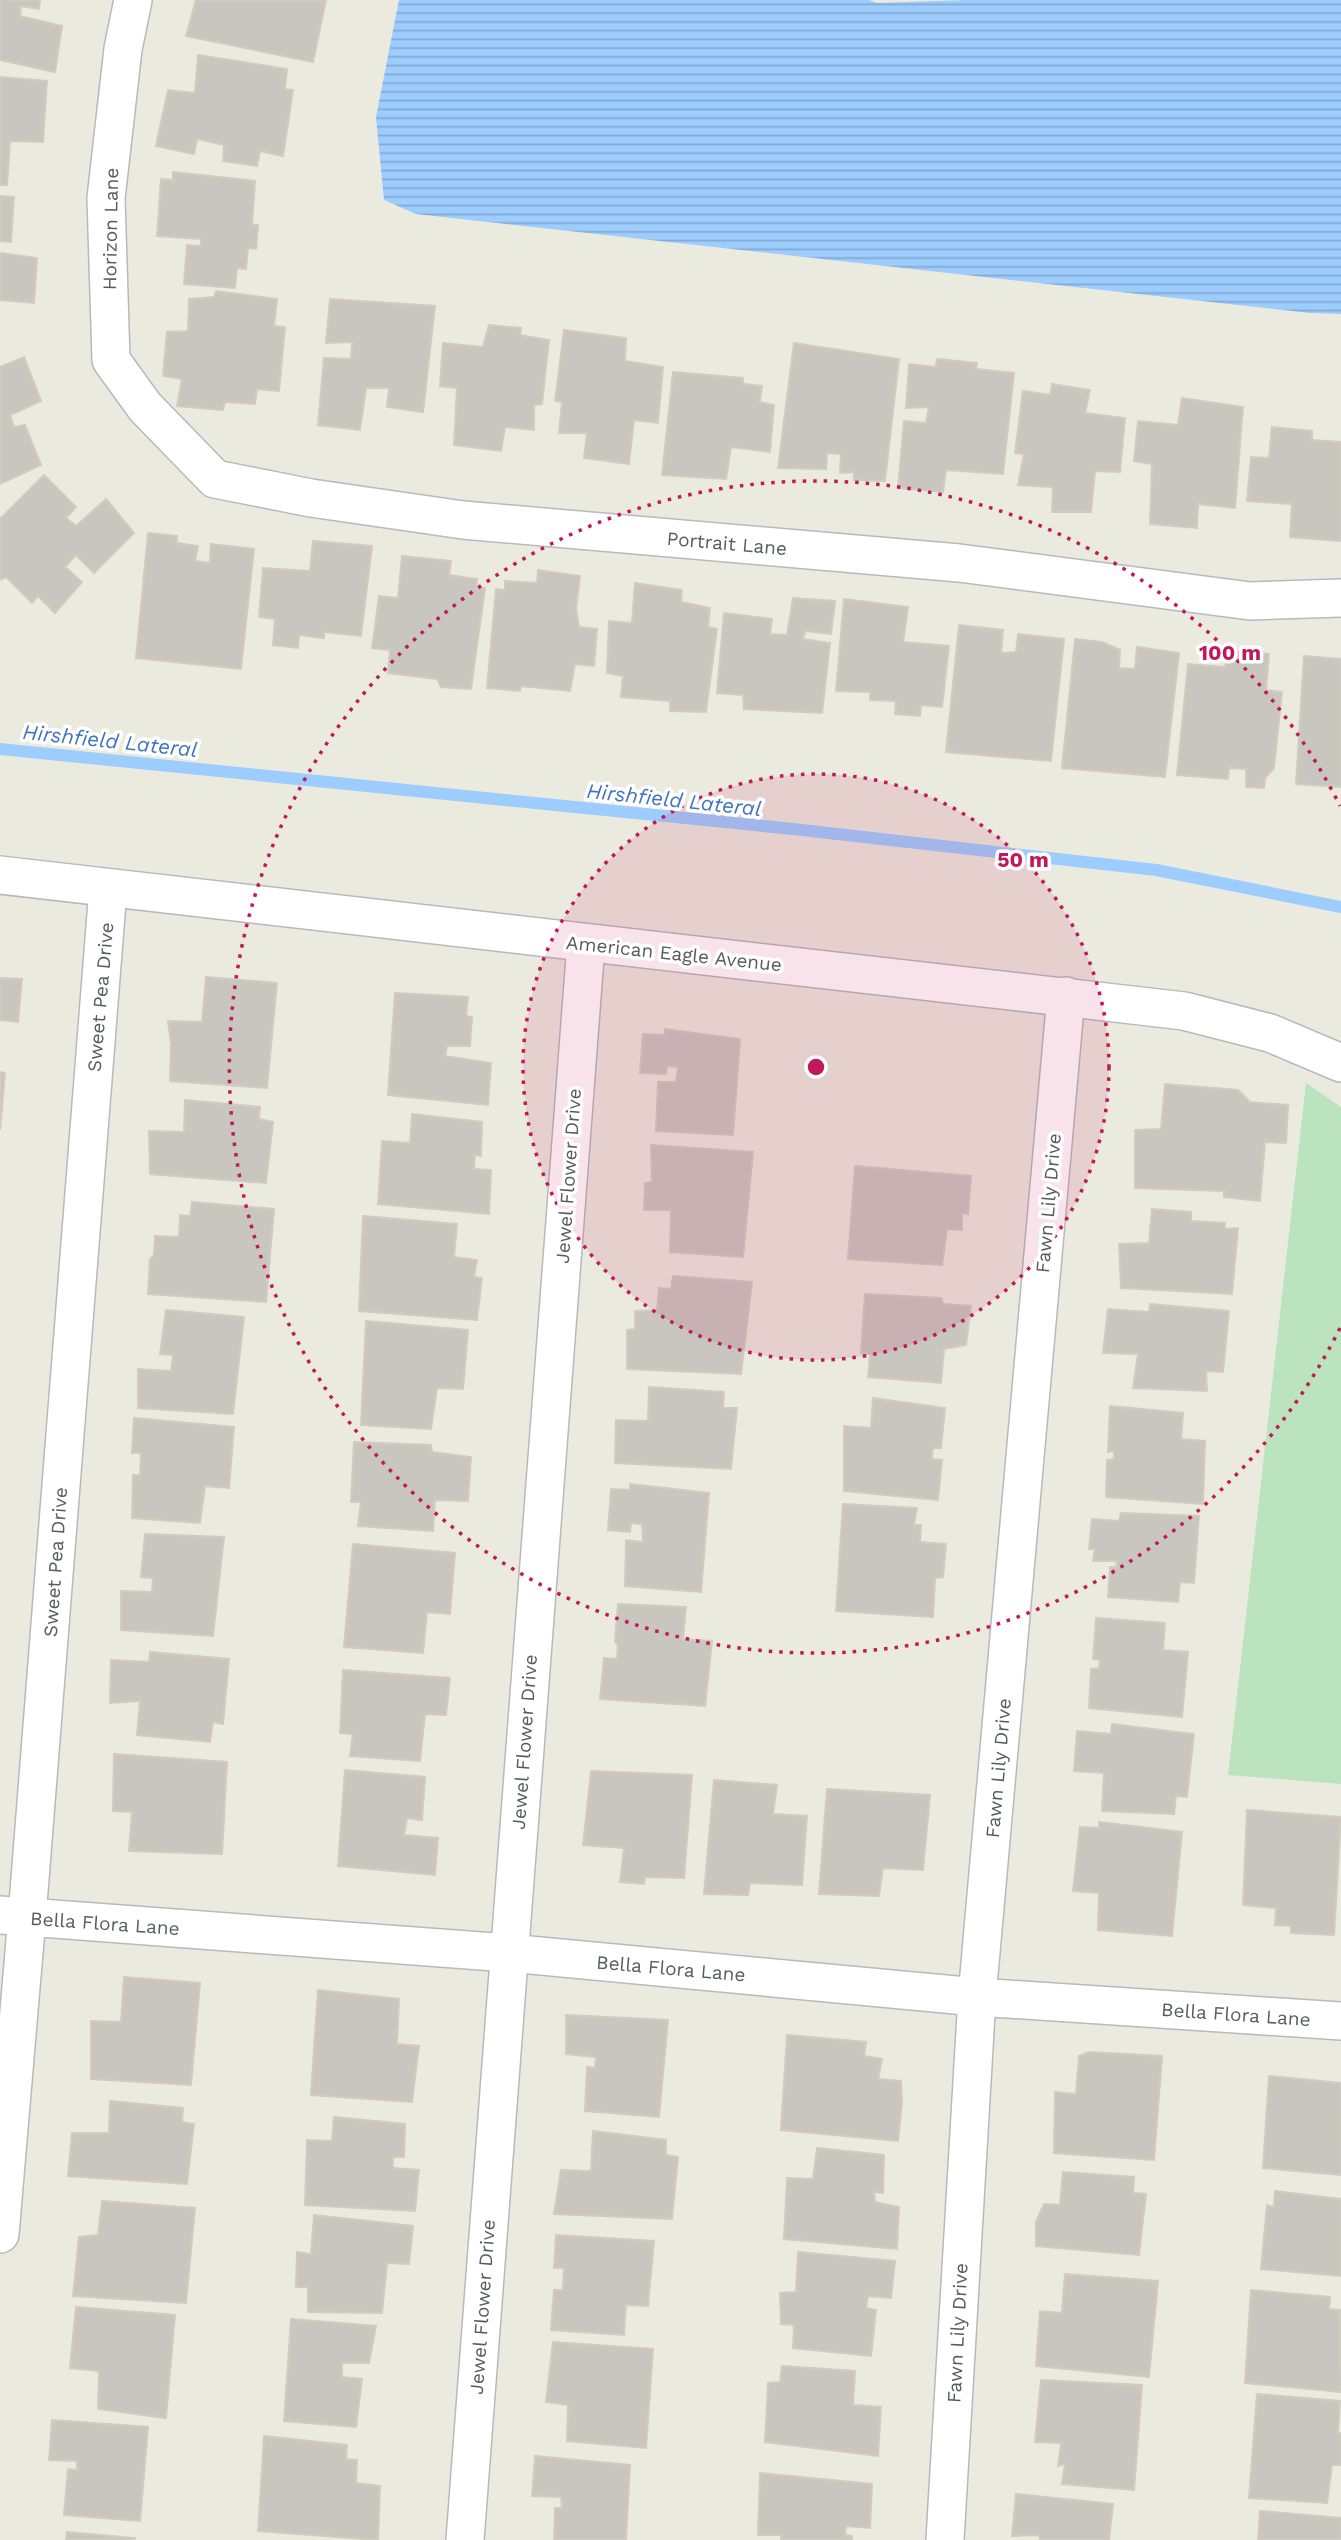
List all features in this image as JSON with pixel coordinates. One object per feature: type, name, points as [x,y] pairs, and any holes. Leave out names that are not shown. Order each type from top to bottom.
[{"type":"street","name":"Horizon Lane","points":[[133,0],[123,49],[106,198],[111,360],[145,407]]},
{"type":"street","name":"Portrait Lane","points":[[145,407],[215,479],[311,498],[463,520],[959,563],[1250,601],[1341,598]]},
{"type":"street","name":"American Eagle Avenue","points":[[0,875],[108,890],[1184,1011],[1270,1032],[1341,1063]]},
{"type":"street","name":"Sweet Pea Drive","points":[[0,2234],[14,1916],[108,890]]},
{"type":"street","name":"Jewel Flower Drive","points":[[465,2540],[586,944]]},
{"type":"street","name":"Fawn Lily Drive","points":[[945,2540],[977,1997],[1066,996]]},
{"type":"street","name":"Bella Flora Lane","points":[[14,1916],[508,1953],[977,1997],[1341,2021]]},
{"type":"green space","points":[[1306,1083],[1341,1107],[1341,1784],[1228,1775]]},
{"type":"water","points":[[399,0],[869,0],[877,3],[966,0],[1341,0],[1341,314],[1310,313],[416,214],[384,200],[376,117]]},
{"type":"building","points":[[0,0],[40,0],[39,9],[21,6],[20,16],[62,26],[55,72],[0,60]]},
{"type":"building","points":[[196,0],[326,0],[313,62],[186,36]]},
{"type":"building","points":[[198,55],[287,69],[285,89],[293,90],[283,156],[260,151],[257,166],[223,161],[224,145],[197,139],[194,154],[156,146],[168,90],[195,93]]},
{"type":"building","points":[[0,77],[47,81],[43,142],[10,141],[7,185],[0,185]]},
{"type":"building","points":[[173,172],[255,181],[252,225],[258,225],[256,249],[248,248],[246,269],[237,268],[235,288],[184,284],[187,245],[201,246],[201,239],[157,236],[161,179],[173,180]]},
{"type":"building","points":[[0,196],[14,197],[11,242],[0,241]]},
{"type":"building","points":[[0,253],[37,258],[34,303],[0,300]]},
{"type":"building","points":[[216,291],[277,299],[274,326],[285,327],[279,391],[257,389],[255,404],[225,402],[223,410],[177,406],[182,379],[163,376],[167,332],[188,331],[189,299],[214,297]]},
{"type":"building","points":[[330,299],[435,306],[423,412],[387,407],[389,388],[366,388],[360,430],[318,425],[324,358],[351,359],[352,342],[326,343]]},
{"type":"building","points":[[489,325],[521,328],[520,335],[549,340],[542,404],[534,405],[534,430],[505,427],[501,451],[454,445],[457,388],[440,386],[443,343],[483,347]]},
{"type":"building","points":[[564,330],[626,338],[625,361],[663,367],[658,423],[634,420],[629,464],[584,458],[587,433],[559,433],[562,402],[555,401]]},
{"type":"building","points":[[794,343],[899,359],[885,481],[854,480],[854,472],[840,473],[841,454],[827,453],[826,469],[778,468]]},
{"type":"building","points":[[24,357],[41,401],[10,415],[14,427],[25,425],[41,465],[0,484],[0,367]]},
{"type":"building","points":[[937,359],[977,363],[976,369],[1014,373],[1003,474],[946,470],[943,492],[898,488],[904,421],[926,423],[929,407],[906,408],[909,364],[936,367]]},
{"type":"building","points":[[673,372],[743,378],[743,384],[762,386],[760,402],[774,405],[770,452],[731,447],[726,479],[662,475]]},
{"type":"building","points":[[1052,384],[1090,390],[1085,413],[1125,418],[1120,472],[1095,471],[1091,512],[1052,512],[1053,487],[1018,485],[1024,454],[1015,453],[1023,391],[1050,395]]},
{"type":"building","points":[[1182,398],[1243,407],[1235,508],[1198,504],[1197,528],[1150,524],[1152,464],[1134,461],[1138,421],[1178,425]]},
{"type":"building","points":[[1272,427],[1312,431],[1312,440],[1341,442],[1341,541],[1290,537],[1292,504],[1247,501],[1251,457],[1269,458]]},
{"type":"building","points":[[44,475],[76,507],[66,518],[76,526],[106,499],[134,533],[94,573],[76,555],[65,567],[82,582],[55,613],[38,596],[32,603],[6,577],[0,580],[0,519]]},
{"type":"building","points":[[148,533],[177,536],[177,543],[198,546],[195,561],[210,563],[211,544],[254,549],[241,669],[136,658]]},
{"type":"building","points":[[313,541],[372,546],[361,636],[324,632],[324,638],[299,635],[298,648],[273,645],[275,619],[259,617],[263,568],[310,571]]},
{"type":"building","points":[[402,556],[451,561],[449,575],[477,579],[476,588],[485,588],[471,689],[441,687],[437,679],[388,673],[390,650],[372,648],[379,596],[398,598]]},
{"type":"building","points":[[538,570],[580,576],[576,609],[579,627],[597,629],[594,666],[575,664],[570,691],[521,686],[520,691],[487,688],[496,589],[505,590],[505,581],[537,583]]},
{"type":"building","points":[[635,583],[682,590],[681,602],[710,608],[708,627],[717,629],[706,712],[670,711],[670,701],[621,697],[623,676],[607,673],[609,621],[632,623]]},
{"type":"building","points":[[793,598],[835,601],[831,634],[805,631],[803,639],[830,643],[822,713],[744,709],[743,695],[717,693],[724,613],[772,619],[770,634],[787,635]]},
{"type":"building","points":[[844,599],[908,607],[903,642],[949,646],[942,707],[921,705],[920,716],[895,714],[896,701],[870,700],[870,692],[836,691]]},
{"type":"building","points":[[959,625],[1003,630],[1001,653],[1016,652],[1018,634],[1064,639],[1051,761],[946,752]]},
{"type":"building","points":[[1075,639],[1102,642],[1120,650],[1119,668],[1135,669],[1137,647],[1179,653],[1165,777],[1062,768]]},
{"type":"building","points":[[1228,650],[1269,654],[1266,690],[1282,692],[1274,768],[1265,778],[1264,788],[1246,787],[1246,769],[1229,768],[1228,779],[1177,775],[1188,664],[1225,667]]},
{"type":"building","points":[[1304,656],[1341,659],[1341,787],[1296,784]]},
{"type":"building","points":[[206,977],[277,983],[267,1088],[170,1081],[171,1043],[168,1021],[202,1022]]},
{"type":"building","points":[[0,978],[22,979],[18,1022],[0,1020]]},
{"type":"building","points":[[395,993],[468,997],[466,1016],[472,1017],[470,1046],[447,1046],[445,1056],[491,1063],[488,1105],[388,1095]]},
{"type":"building","points":[[665,1029],[740,1039],[733,1135],[656,1131],[658,1082],[676,1082],[678,1067],[667,1066],[666,1074],[640,1073],[643,1034],[665,1035]]},
{"type":"building","points":[[0,1072],[5,1073],[0,1130]]},
{"type":"building","points":[[1165,1084],[1238,1090],[1250,1102],[1288,1105],[1286,1143],[1265,1142],[1260,1201],[1224,1197],[1224,1191],[1135,1188],[1135,1130],[1161,1129]]},
{"type":"building","points":[[185,1100],[260,1107],[259,1119],[273,1122],[266,1183],[150,1174],[149,1131],[184,1132]]},
{"type":"building","points":[[412,1114],[482,1122],[481,1156],[475,1155],[474,1169],[491,1170],[489,1214],[378,1204],[382,1141],[410,1143]]},
{"type":"building","points":[[651,1145],[753,1152],[743,1257],[670,1252],[671,1210],[644,1210],[645,1183],[652,1182]]},
{"type":"building","points":[[855,1166],[971,1176],[968,1214],[962,1213],[962,1230],[947,1229],[942,1265],[848,1259]]},
{"type":"building","points":[[192,1202],[274,1209],[266,1302],[148,1294],[150,1259],[154,1255],[155,1236],[179,1237],[180,1215],[190,1216]]},
{"type":"building","points":[[1152,1209],[1191,1212],[1191,1221],[1225,1223],[1225,1229],[1238,1228],[1232,1294],[1121,1288],[1119,1244],[1149,1243]]},
{"type":"building","points":[[363,1216],[457,1224],[454,1257],[477,1260],[474,1277],[482,1278],[477,1320],[359,1311]]},
{"type":"building","points":[[673,1276],[752,1282],[741,1374],[627,1369],[627,1330],[635,1329],[635,1311],[657,1310],[659,1288],[671,1289]]},
{"type":"building","points":[[865,1294],[941,1298],[943,1304],[971,1306],[966,1345],[944,1349],[941,1383],[868,1377],[870,1354],[861,1353]]},
{"type":"building","points":[[1150,1304],[1229,1311],[1223,1372],[1206,1371],[1207,1391],[1133,1388],[1138,1354],[1103,1353],[1108,1309],[1149,1312]]},
{"type":"building","points":[[166,1310],[244,1317],[233,1414],[138,1408],[138,1369],[171,1371],[173,1355],[160,1354]]},
{"type":"building","points":[[366,1321],[468,1330],[463,1389],[437,1388],[431,1429],[361,1425]]},
{"type":"building","points":[[649,1387],[724,1392],[723,1408],[737,1408],[731,1469],[615,1463],[616,1420],[648,1421]]},
{"type":"building","points":[[873,1398],[945,1408],[941,1448],[933,1448],[932,1459],[942,1460],[938,1500],[844,1491],[844,1426],[871,1428]]},
{"type":"building","points":[[1110,1406],[1183,1413],[1181,1439],[1205,1441],[1203,1504],[1106,1497],[1107,1460],[1114,1459],[1114,1451],[1108,1452]]},
{"type":"building","points":[[134,1418],[234,1427],[229,1488],[205,1486],[200,1523],[132,1518],[133,1475],[140,1475],[141,1453],[132,1453]]},
{"type":"building","points":[[354,1442],[431,1445],[432,1452],[471,1457],[468,1501],[435,1500],[433,1531],[358,1526],[361,1502],[351,1502]]},
{"type":"building","points":[[630,1484],[709,1493],[701,1592],[625,1586],[626,1540],[643,1542],[642,1524],[631,1523],[630,1532],[608,1530],[611,1489],[630,1490]]},
{"type":"building","points":[[843,1504],[917,1508],[914,1525],[921,1525],[920,1542],[946,1544],[943,1577],[935,1578],[933,1617],[836,1611]]},
{"type":"building","points":[[1121,1513],[1199,1516],[1194,1583],[1180,1582],[1178,1602],[1108,1597],[1110,1567],[1116,1567],[1117,1561],[1093,1561],[1095,1549],[1089,1549],[1092,1519],[1119,1521]]},
{"type":"building","points":[[145,1534],[224,1537],[213,1636],[121,1630],[121,1591],[152,1592],[153,1578],[141,1577]]},
{"type":"building","points":[[353,1544],[455,1553],[450,1614],[427,1612],[423,1653],[344,1647]]},
{"type":"building","points":[[618,1604],[686,1607],[683,1639],[712,1641],[705,1706],[600,1699],[604,1658],[617,1659],[618,1646],[615,1641]]},
{"type":"building","points":[[1096,1618],[1165,1623],[1163,1650],[1188,1652],[1182,1717],[1089,1708],[1091,1669],[1099,1668],[1100,1660],[1093,1659]]},
{"type":"building","points":[[150,1652],[229,1659],[223,1724],[213,1722],[210,1742],[137,1735],[140,1701],[110,1703],[111,1660],[149,1662]]},
{"type":"building","points":[[343,1670],[450,1678],[446,1715],[425,1714],[420,1761],[350,1756],[353,1734],[340,1733]]},
{"type":"building","points":[[1112,1724],[1194,1734],[1187,1797],[1176,1796],[1174,1814],[1102,1811],[1104,1773],[1074,1771],[1077,1731],[1111,1734]]},
{"type":"building","points":[[114,1754],[227,1762],[222,1854],[129,1851],[132,1812],[113,1811]]},
{"type":"building","points":[[345,1770],[425,1777],[422,1820],[407,1818],[404,1835],[438,1838],[435,1875],[338,1866]]},
{"type":"building","points":[[591,1771],[692,1775],[684,1878],[645,1877],[644,1884],[620,1882],[624,1848],[583,1845]]},
{"type":"building","points":[[714,1780],[777,1785],[773,1814],[807,1816],[802,1885],[750,1883],[748,1895],[704,1894]]},
{"type":"building","points":[[827,1789],[930,1795],[923,1870],[883,1868],[879,1896],[819,1894]]},
{"type":"building","points":[[1247,1810],[1341,1817],[1334,1935],[1291,1933],[1291,1926],[1275,1925],[1276,1908],[1243,1905]]},
{"type":"building","points":[[1099,1822],[1182,1832],[1172,1936],[1098,1930],[1099,1893],[1073,1891],[1080,1827],[1099,1828]]},
{"type":"building","points":[[124,1977],[200,1983],[191,2085],[91,2079],[91,2021],[121,2022]]},
{"type":"building","points":[[318,1990],[399,1999],[397,2044],[419,2046],[412,2102],[311,2095]]},
{"type":"building","points":[[566,2015],[668,2020],[659,2117],[585,2111],[587,2067],[595,2068],[596,2057],[566,2054]]},
{"type":"building","points":[[787,2035],[866,2042],[864,2056],[882,2059],[878,2079],[901,2081],[898,2141],[781,2130]]},
{"type":"building","points":[[1089,2052],[1162,2056],[1154,2160],[1054,2153],[1055,2092],[1076,2094],[1079,2056]]},
{"type":"building","points":[[1269,2076],[1341,2083],[1341,2175],[1263,2168]]},
{"type":"building","points":[[110,2101],[183,2108],[182,2122],[194,2124],[187,2184],[68,2176],[72,2133],[109,2133]]},
{"type":"building","points":[[334,2117],[405,2124],[404,2157],[393,2157],[393,2168],[419,2170],[415,2211],[305,2205],[307,2140],[332,2141]]},
{"type":"building","points":[[593,2131],[666,2140],[666,2155],[678,2157],[672,2219],[554,2214],[561,2170],[591,2171]]},
{"type":"building","points":[[817,2148],[884,2155],[883,2193],[874,2192],[875,2202],[899,2207],[897,2249],[784,2239],[787,2178],[813,2179]]},
{"type":"building","points":[[1063,2172],[1134,2177],[1133,2193],[1146,2194],[1139,2255],[1036,2246],[1036,2222],[1044,2204],[1060,2205]]},
{"type":"building","points":[[1275,2191],[1341,2199],[1341,2276],[1261,2269],[1267,2205],[1274,2207]]},
{"type":"building","points":[[102,2201],[195,2208],[186,2303],[73,2296],[79,2237],[98,2235]]},
{"type":"building","points":[[314,2215],[413,2226],[409,2264],[387,2263],[382,2313],[308,2312],[308,2287],[296,2287],[297,2252],[311,2254]]},
{"type":"building","points":[[556,2235],[654,2241],[648,2306],[626,2305],[624,2335],[551,2330],[554,2290],[563,2290],[564,2268],[554,2268]]},
{"type":"building","points":[[798,2252],[895,2261],[891,2298],[868,2296],[866,2308],[876,2310],[871,2356],[793,2348],[794,2325],[781,2324],[780,2293],[796,2292]]},
{"type":"building","points":[[1065,2274],[1158,2281],[1149,2377],[1036,2366],[1040,2311],[1062,2313]]},
{"type":"building","points":[[1251,2290],[1330,2297],[1329,2309],[1340,2310],[1341,2392],[1245,2383]]},
{"type":"building","points":[[76,2307],[175,2315],[166,2418],[98,2409],[99,2371],[70,2368]]},
{"type":"building","points":[[291,2319],[376,2326],[369,2363],[342,2363],[342,2377],[362,2379],[356,2427],[284,2421]]},
{"type":"building","points":[[553,2342],[653,2349],[646,2448],[567,2441],[568,2405],[546,2402]]},
{"type":"building","points":[[782,2366],[855,2371],[853,2405],[881,2407],[878,2456],[765,2442],[768,2383],[780,2382]]},
{"type":"building","points":[[1041,2380],[1142,2385],[1134,2490],[1062,2484],[1065,2464],[1058,2466],[1061,2443],[1035,2442]]},
{"type":"building","points":[[1257,2394],[1340,2401],[1338,2433],[1341,2433],[1341,2465],[1332,2465],[1327,2503],[1249,2498]]},
{"type":"building","points":[[52,2420],[148,2427],[140,2521],[64,2515],[68,2469],[77,2470],[77,2461],[49,2460]]},
{"type":"building","points":[[264,2436],[347,2445],[346,2459],[357,2460],[356,2483],[380,2486],[378,2540],[258,2531]]},
{"type":"building","points":[[535,2456],[630,2465],[626,2540],[554,2540],[555,2508],[562,2508],[561,2497],[532,2496]]},
{"type":"building","points":[[760,2473],[872,2484],[870,2528],[846,2526],[845,2535],[852,2536],[852,2540],[781,2540],[781,2535],[758,2535]]},
{"type":"building","points":[[1016,2494],[1113,2504],[1109,2540],[1040,2540],[1039,2535],[1012,2536]]},
{"type":"building","points":[[1260,2511],[1341,2518],[1341,2540],[1258,2540]]},
{"type":"building","points":[[67,2532],[135,2538],[66,2540]]},
{"type":"waterway","name":"Hirshfield Lateral","points":[[0,749],[793,829],[1156,870],[1341,907]]}]
